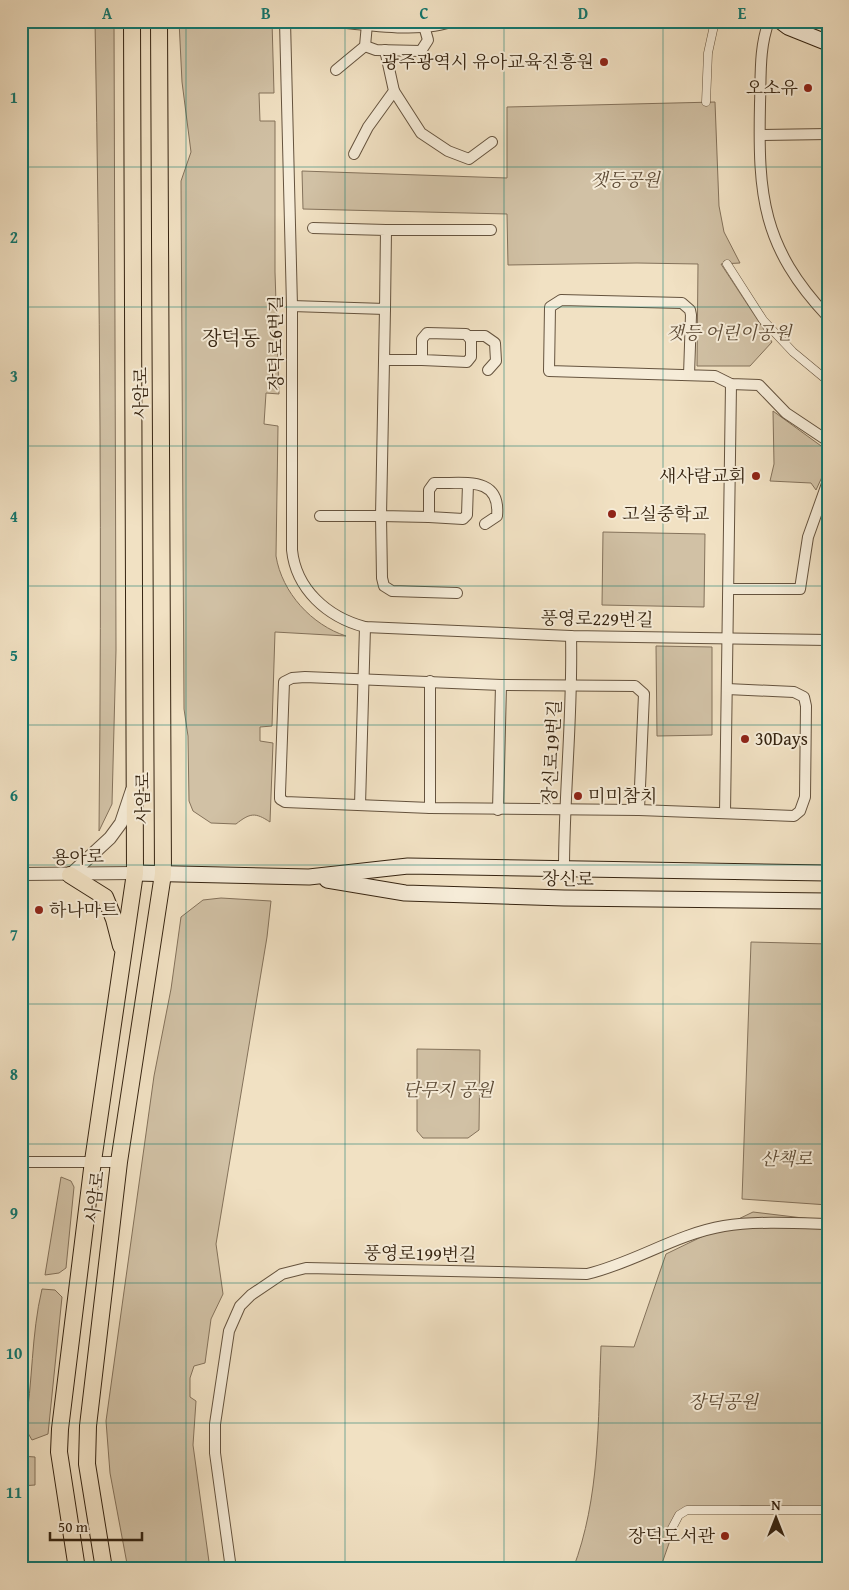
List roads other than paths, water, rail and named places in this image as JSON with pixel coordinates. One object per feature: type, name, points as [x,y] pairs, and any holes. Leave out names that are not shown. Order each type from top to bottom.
[{"type":"main road","name":"사암로","points":[[77,1569],[59,1452],[60,1429],[93,1161],[135,873],[132,21]]},
{"type":"main road","name":"사암로","points":[[104,1569],[87,1464],[88,1426],[119,1162],[163,874],[159,21]]},
{"type":"main road","points":[[780,21],[788,27],[828,42]]},
{"type":"main road","name":"장신로","points":[[135,873],[308,877],[408,866],[828,873]]},
{"type":"main road","points":[[70,875],[105,897],[114,919],[123,954]]},
{"type":"main road","name":"장신로","points":[[308,877],[405,893],[564,898],[828,901]]},
{"type":"street","name":"장덕로6번길","points":[[285,21],[292,306],[292,550],[294,567],[316,601],[335,616],[365,627]]},
{"type":"street","points":[[328,21],[424,26],[445,24],[452,21]]},
{"type":"street","points":[[706,102],[708,52],[715,21]]},
{"type":"street","points":[[769,21],[761,50],[761,182],[774,237],[804,289],[828,316]]},
{"type":"street","points":[[336,70],[365,46],[367,24]]},
{"type":"street","points":[[365,46],[385,50],[421,51],[428,40],[424,26]]},
{"type":"street","points":[[385,50],[394,91],[421,133],[448,151],[469,159],[492,142]]},
{"type":"street","points":[[354,154],[368,127],[394,91]]},
{"type":"street","points":[[760,135],[828,134]]},
{"type":"street","points":[[313,228],[491,230]]},
{"type":"street","points":[[386,230],[381,516],[382,578],[384,586],[392,591],[457,593]]},
{"type":"street","points":[[727,264],[763,320],[793,352],[828,380]]},
{"type":"street","points":[[690,375],[691,315],[690,310],[682,303],[561,300],[550,307],[549,371],[715,376],[731,384],[759,385],[786,413],[828,441]]},
{"type":"street","points":[[292,306],[385,309]]},
{"type":"street","points":[[422,360],[422,338],[427,333],[485,336],[495,344],[496,361],[488,370]]},
{"type":"street","points":[[385,360],[470,360],[472,340],[470,336]]},
{"type":"street","points":[[725,813],[731,384]]},
{"type":"street","points":[[729,589],[800,589],[808,537],[828,481]]},
{"type":"street","points":[[429,517],[429,490],[434,483],[482,485],[491,489],[496,497],[497,516],[492,522],[484,524]]},
{"type":"street","points":[[320,516],[463,519],[467,515],[468,484]]},
{"type":"street","points":[[360,805],[365,627]]},
{"type":"street","name":"풍영로229번길","points":[[365,627],[571,636],[828,640]]},
{"type":"street","name":"장신로19번길","points":[[564,869],[564,809],[572,684],[571,636]]},
{"type":"street","points":[[639,810],[644,694],[635,686],[572,684],[501,685],[430,681],[292,678],[284,682],[280,799],[285,802],[498,810],[639,810],[794,816],[800,812],[806,797],[806,706],[804,696],[794,692],[727,690]]},
{"type":"street","points":[[430,681],[430,808]]},
{"type":"street","points":[[498,810],[501,685]]},
{"type":"street","points":[[70,875],[110,838],[121,823],[135,780]]},
{"type":"street","name":"용아로","points":[[21,874],[135,873]]},
{"type":"street","points":[[21,1162],[119,1162]]},
{"type":"street","name":"풍영로199번길","points":[[231,1569],[215,1453],[215,1424],[229,1331],[240,1306],[251,1295],[282,1274],[306,1268],[587,1274],[618,1265],[682,1239],[724,1226],[828,1224]]},
{"type":"street","points":[[670,1532],[679,1515],[687,1510],[828,1510]]},
{"type":"place","name":"광주광역시 유아교육진흥원","points":[[604,62]]},
{"type":"place","name":"오소유","points":[[808,88]]},
{"type":"place","name":"새사람교회","points":[[756,476]]},
{"type":"place","name":"고실중학교","points":[[612,514]]},
{"type":"place","name":"30Days","points":[[745,739]]},
{"type":"place","name":"미미참치","points":[[578,796]]},
{"type":"place","name":"하나마트","points":[[39,910]]},
{"type":"place","name":"장덕도서관","points":[[725,1536]]},
{"type":"district","name":"장덕동","points":[[231,338]]},
{"type":"park label","name":"잿등공원","points":[[625,180]]},
{"type":"park label","name":"잿등 어린이공원","points":[[729,333]]},
{"type":"park label","name":"단무지 공원","points":[[448,1090]]},
{"type":"park label","name":"산책로","points":[[786,1159]]},
{"type":"park label","name":"장덕공원","points":[[723,1402]]}]
